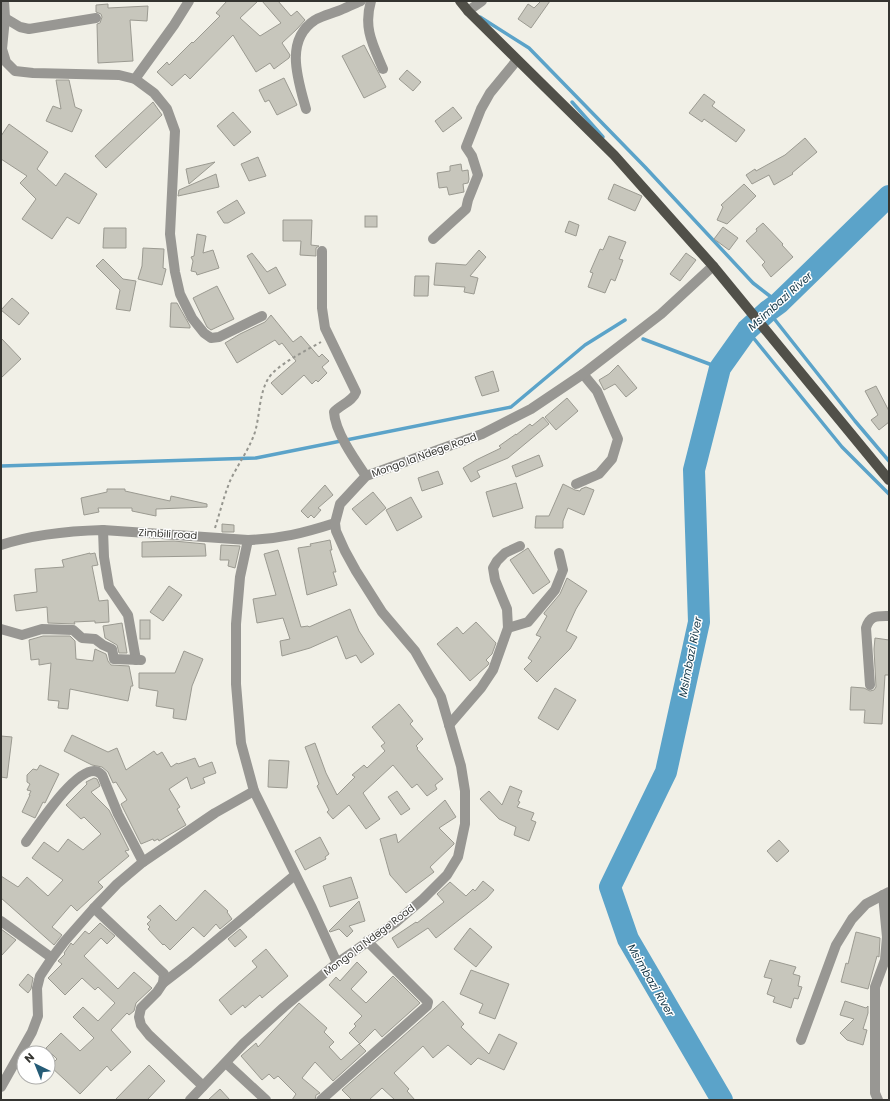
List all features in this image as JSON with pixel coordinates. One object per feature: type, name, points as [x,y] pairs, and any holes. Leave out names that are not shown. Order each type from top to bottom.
[{"type":"main road","points":[[460,1],[468,11],[614,155],[714,266],[790,361],[889,480]]},
{"type":"street","points":[[4,1],[5,18],[2,49],[6,62],[15,71],[33,74],[119,75],[135,79],[154,93],[167,110],[175,131],[170,234],[175,272],[180,294],[192,318],[204,333],[211,338],[218,337],[262,316]]},
{"type":"street","points":[[135,79],[174,25],[189,1]]},
{"type":"street","points":[[306,109],[296,73],[296,51],[300,35],[306,27],[315,20],[361,1]]},
{"type":"street","points":[[371,1],[368,10],[368,32],[383,69]]},
{"type":"street","points":[[468,11],[482,1]]},
{"type":"street","points":[[5,18],[20,27],[29,29],[96,18]]},
{"type":"street","points":[[433,240],[466,209],[478,175],[472,156],[466,147],[490,93],[518,60]]},
{"type":"street","points":[[322,251],[322,308],[325,328],[356,392],[354,396],[338,407],[334,412],[334,418],[348,448],[366,476]]},
{"type":"street","name":"Mongo la Ndege Road","points":[[190,1100],[263,1026],[337,963],[395,923],[423,899],[447,874],[458,857],[465,824],[465,791],[461,766],[441,697],[415,652],[382,612],[356,572],[336,531],[335,523],[340,504],[366,476],[482,434],[531,409],[583,374],[661,314],[714,266]]},
{"type":"street","points":[[576,484],[599,474],[612,459],[618,438],[597,391],[583,374]]},
{"type":"street","name":"Zimbili road","points":[[1,545],[21,538],[52,533],[103,530],[213,536],[248,540],[271,539],[304,533],[335,523]]},
{"type":"street","points":[[1,629],[22,635],[42,629],[73,630],[82,638],[95,640],[112,649],[114,659],[139,660],[128,615],[109,587],[104,557],[103,530]]},
{"type":"street","points":[[248,540],[240,577],[236,624],[236,684],[241,743],[254,791],[337,963]]},
{"type":"street","points":[[449,725],[481,688],[493,670],[508,628],[507,609],[495,580],[493,568],[496,561],[520,546]]},
{"type":"street","points":[[508,628],[528,622],[554,590],[564,570],[559,553]]},
{"type":"street","points":[[870,685],[866,628],[868,622],[872,618],[878,616],[889,616]]},
{"type":"street","points":[[26,842],[55,802],[71,785],[92,771],[98,772],[102,775],[118,814],[143,862]]},
{"type":"street","points":[[1,1086],[32,1032],[38,1016],[37,988],[40,976],[52,958],[94,908],[117,884],[143,862],[215,813],[254,791]]},
{"type":"street","points":[[203,1086],[149,1035],[142,1025],[139,1017],[142,1008],[163,983],[295,875]]},
{"type":"street","points":[[802,1040],[836,945],[852,919],[866,904],[886,894],[887,937],[885,960],[875,987],[875,1094],[878,1100]]},
{"type":"street","points":[[94,908],[157,966],[164,974],[163,983]]},
{"type":"street","points":[[1,921],[52,958]]},
{"type":"street","points":[[320,1100],[427,1006],[428,1002],[367,941]]},
{"type":"street","points":[[226,1063],[266,1100]]},
{"type":"path","points":[[213,536],[231,479],[246,454],[255,432],[264,390],[269,378],[288,362],[329,337]]},
{"type":"path","points":[[889,502],[889,515]]},
{"type":"building","points":[[227,1],[258,1],[240,18],[260,36],[281,23],[262,1],[278,1],[291,16],[297,11],[305,20],[282,43],[290,55],[289,58],[274,69],[270,63],[256,72],[233,35],[190,79],[185,74],[172,86],[157,72],[167,62],[169,65],[220,16],[216,13]]},
{"type":"building","points":[[541,1],[550,1],[531,28],[518,19],[528,4],[534,8]]},
{"type":"building","points":[[108,4],[108,8],[148,6],[147,21],[130,20],[133,61],[98,63],[97,24],[100,23],[102,17],[101,14],[96,12],[96,5]]},
{"type":"building","points":[[364,45],[386,87],[364,98],[342,56]]},
{"type":"building","points":[[407,70],[421,82],[413,91],[399,79]]},
{"type":"building","points":[[284,78],[297,105],[277,115],[269,100],[265,102],[259,90]]},
{"type":"building","points":[[56,80],[69,80],[75,107],[82,110],[72,132],[46,121],[53,106],[61,109]]},
{"type":"building","points":[[704,94],[715,102],[712,106],[745,130],[736,142],[704,119],[702,122],[689,113]]},
{"type":"building","points":[[153,102],[162,115],[106,168],[95,156]]},
{"type":"building","points":[[453,107],[462,118],[443,132],[435,121]]},
{"type":"building","points":[[233,112],[251,132],[234,146],[217,126]]},
{"type":"building","points":[[9,124],[48,152],[37,169],[56,186],[65,173],[97,194],[79,224],[67,217],[52,239],[22,219],[36,199],[20,183],[27,176],[1,159],[1,136]]},
{"type":"building","points":[[805,138],[817,152],[792,173],[793,174],[774,185],[769,175],[752,184],[746,175],[755,169],[756,171],[785,155]]},
{"type":"building","points":[[258,157],[266,176],[249,181],[241,164]]},
{"type":"building","points":[[215,162],[189,184],[186,169]]},
{"type":"building","points":[[461,164],[462,171],[468,170],[468,183],[463,184],[464,192],[449,195],[447,187],[439,188],[437,173],[450,171],[450,166]]},
{"type":"building","points":[[216,174],[219,187],[178,196],[179,190]]},
{"type":"building","points":[[614,184],[642,196],[635,211],[608,199]]},
{"type":"building","points":[[744,184],[756,196],[727,224],[717,220],[723,207],[721,205]]},
{"type":"building","points":[[237,200],[245,213],[228,223],[224,223],[217,212]]},
{"type":"building","points":[[365,216],[377,216],[377,227],[365,227]]},
{"type":"building","points":[[283,220],[312,220],[311,245],[319,246],[316,248],[316,256],[300,255],[301,241],[283,241]]},
{"type":"building","points":[[569,221],[579,225],[576,236],[565,232]]},
{"type":"building","points":[[763,223],[793,257],[771,277],[762,265],[765,262],[746,241]]},
{"type":"building","points":[[723,227],[738,238],[729,250],[714,239]]},
{"type":"building","points":[[104,228],[126,228],[126,248],[103,248]]},
{"type":"building","points":[[197,234],[206,236],[203,253],[213,250],[219,268],[197,275],[196,272],[191,271],[193,261],[191,257],[194,256]]},
{"type":"building","points":[[609,236],[626,242],[619,259],[623,260],[615,281],[611,279],[605,293],[588,287],[593,273],[590,272],[600,249],[603,250]]},
{"type":"building","points":[[143,248],[164,249],[163,268],[166,269],[162,285],[138,279],[142,266]]},
{"type":"building","points":[[479,250],[486,257],[470,276],[478,278],[474,294],[464,292],[465,287],[434,285],[436,263],[466,265]]},
{"type":"building","points":[[252,253],[267,272],[276,267],[286,285],[269,294],[247,256]]},
{"type":"building","points":[[686,253],[696,260],[680,281],[670,274]]},
{"type":"building","points":[[103,259],[123,279],[136,281],[130,311],[116,309],[120,290],[96,266]]},
{"type":"building","points":[[415,276],[429,276],[428,296],[414,296]]},
{"type":"building","points":[[217,286],[234,319],[211,330],[207,327],[193,298]]},
{"type":"building","points":[[12,298],[29,313],[19,325],[1,310]]},
{"type":"building","points":[[171,303],[177,303],[190,328],[170,327]]},
{"type":"building","points":[[271,315],[293,342],[301,336],[319,357],[322,354],[329,361],[322,367],[327,373],[318,382],[316,380],[312,384],[304,375],[282,395],[271,383],[296,361],[282,343],[279,345],[275,340],[237,363],[225,343],[265,322]]},
{"type":"building","points":[[1,338],[21,359],[1,378]]},
{"type":"building","points":[[618,365],[637,388],[626,397],[615,384],[604,390],[599,380],[609,374]]},
{"type":"building","points":[[493,371],[499,391],[482,396],[475,377]]},
{"type":"building","points":[[876,386],[889,411],[889,422],[879,430],[871,420],[878,415],[865,391]]},
{"type":"building","points":[[567,398],[578,411],[556,430],[545,417]]},
{"type":"building","points":[[543,417],[549,424],[508,458],[477,471],[480,477],[471,482],[463,468],[501,448],[499,446],[530,424],[532,426]]},
{"type":"building","points":[[539,455],[543,466],[516,477],[512,466]]},
{"type":"building","points":[[438,471],[443,484],[422,491],[418,478]]},
{"type":"building","points":[[516,483],[523,508],[493,517],[486,492]]},
{"type":"building","points":[[563,484],[580,491],[586,487],[594,490],[584,515],[568,508],[563,521],[563,528],[535,528],[536,516],[549,516]]},
{"type":"building","points":[[325,485],[333,495],[318,508],[321,510],[314,518],[311,515],[308,518],[301,511]]},
{"type":"building","points":[[107,489],[125,489],[125,491],[170,501],[171,496],[207,504],[207,507],[156,509],[156,516],[132,511],[132,508],[98,508],[99,512],[84,515],[81,498],[107,492]]},
{"type":"building","points":[[373,492],[386,508],[366,525],[352,509]]},
{"type":"building","points":[[411,497],[422,517],[397,531],[386,510]]},
{"type":"building","points":[[222,524],[234,525],[234,532],[222,532]]},
{"type":"building","points":[[330,540],[332,550],[330,550],[336,572],[333,572],[337,585],[307,595],[298,548],[311,546],[310,544]]},
{"type":"building","points":[[174,541],[205,544],[206,556],[142,557],[142,542]]},
{"type":"building","points":[[221,545],[240,546],[235,568],[228,566],[229,560],[220,560]]},
{"type":"building","points":[[528,548],[550,582],[533,594],[510,560]]},
{"type":"building","points":[[278,550],[301,627],[309,627],[350,609],[359,631],[374,654],[361,663],[356,655],[346,659],[337,636],[310,648],[282,656],[280,641],[290,639],[283,618],[257,623],[253,599],[276,595],[264,554]]},
{"type":"building","points":[[95,553],[98,565],[92,566],[99,601],[108,600],[109,622],[74,622],[75,624],[48,623],[47,607],[16,611],[14,595],[37,592],[35,569],[64,567],[62,560]]},
{"type":"building","points":[[567,578],[587,591],[576,609],[566,631],[577,637],[570,649],[537,682],[524,669],[532,661],[528,658],[541,637],[536,635],[547,616],[544,613],[560,594]]},
{"type":"building","points":[[169,586],[182,595],[163,621],[150,612]]},
{"type":"building","points":[[140,620],[150,620],[150,639],[140,639]]},
{"type":"building","points":[[476,622],[496,643],[492,654],[486,660],[489,663],[488,665],[470,681],[437,644],[457,627],[463,634]]},
{"type":"building","points":[[122,623],[127,653],[119,653],[117,645],[105,638],[103,626]]},
{"type":"building","points":[[43,636],[70,636],[75,641],[76,659],[93,661],[95,649],[106,654],[111,665],[129,666],[133,686],[131,686],[128,701],[70,689],[68,709],[58,708],[59,701],[48,700],[51,663],[39,665],[39,659],[31,660],[29,640]]},
{"type":"building","points":[[875,638],[889,640],[889,675],[885,675],[882,724],[864,723],[865,710],[850,710],[851,687],[864,688],[870,691],[874,690],[876,687],[874,649]]},
{"type":"building","points":[[184,651],[203,659],[192,686],[186,720],[173,718],[174,709],[156,706],[158,691],[139,688],[139,673],[175,673]]},
{"type":"building","points":[[555,688],[576,700],[558,730],[538,718]]},
{"type":"building","points":[[399,704],[413,721],[410,724],[423,739],[416,746],[418,748],[417,749],[443,779],[435,785],[437,789],[427,796],[417,784],[412,788],[393,765],[363,793],[380,819],[366,829],[349,805],[333,819],[327,812],[329,810],[317,786],[319,784],[305,747],[315,743],[326,773],[337,795],[355,777],[352,775],[364,765],[367,768],[385,751],[381,746],[385,743],[372,727]]},
{"type":"building","points":[[72,735],[108,752],[117,748],[126,770],[154,751],[157,755],[162,752],[171,767],[177,763],[178,764],[195,758],[199,767],[212,762],[216,773],[203,778],[205,783],[191,789],[187,777],[169,789],[180,807],[177,809],[186,825],[159,841],[158,839],[154,841],[153,839],[141,844],[121,804],[127,800],[116,782],[113,783],[108,772],[102,767],[92,765],[64,751]]},
{"type":"building","points":[[1,736],[12,737],[7,778],[1,777]]},
{"type":"building","points":[[269,760],[289,761],[287,788],[268,787]]},
{"type":"building","points":[[40,765],[59,774],[45,803],[43,802],[35,818],[22,812],[31,791],[27,790],[30,784],[27,782],[27,775],[33,769],[37,770]]},
{"type":"building","points":[[94,778],[97,779],[100,786],[91,792],[109,810],[129,850],[125,851],[129,856],[98,882],[103,887],[77,911],[71,905],[52,927],[62,935],[54,945],[1,898],[1,876],[18,887],[27,877],[48,896],[63,880],[32,858],[44,842],[58,852],[68,839],[83,850],[101,834],[84,817],[81,819],[66,805],[87,784],[86,782]]},
{"type":"building","points":[[510,786],[522,791],[518,801],[520,802],[517,807],[534,813],[531,820],[536,822],[529,841],[514,835],[516,827],[499,819],[480,799],[489,791],[502,805]]},
{"type":"building","points":[[397,791],[410,809],[401,815],[388,797]]},
{"type":"building","points":[[445,800],[456,817],[439,828],[454,844],[430,867],[434,872],[406,893],[390,875],[380,839],[396,834],[398,843]]},
{"type":"building","points":[[320,837],[329,854],[325,857],[326,859],[305,870],[295,851]]},
{"type":"building","points":[[779,840],[789,851],[777,862],[767,851]]},
{"type":"building","points":[[351,877],[358,898],[330,907],[323,886]]},
{"type":"building","points":[[483,881],[494,890],[487,898],[436,938],[428,928],[398,948],[392,938],[416,922],[417,923],[444,902],[437,894],[450,882],[466,896],[473,889],[475,891]]},
{"type":"building","points":[[205,890],[228,911],[227,912],[232,919],[220,929],[216,924],[204,937],[193,927],[170,950],[164,944],[163,945],[148,929],[150,927],[147,924],[151,920],[147,917],[160,905],[176,921]]},
{"type":"building","points":[[359,901],[365,921],[349,926],[353,931],[347,937],[339,929],[330,932],[329,931]]},
{"type":"building","points":[[100,923],[115,936],[107,944],[101,938],[84,956],[118,989],[134,972],[152,988],[136,1003],[134,1011],[129,1015],[127,1013],[111,1030],[131,1052],[111,1071],[107,1066],[80,1094],[56,1072],[56,1045],[49,1045],[61,1033],[80,1051],[94,1038],[73,1017],[83,1007],[98,1021],[115,1003],[98,987],[95,990],[82,978],[65,995],[48,978],[62,964],[58,961],[65,954],[64,953],[71,943],[73,945],[85,931],[89,934]]},
{"type":"building","points":[[470,928],[492,947],[476,967],[454,949]]},
{"type":"building","points":[[1,929],[16,940],[1,956]]},
{"type":"building","points":[[240,929],[247,937],[235,947],[228,939]]},
{"type":"building","points":[[856,932],[880,938],[879,957],[877,956],[868,989],[841,982],[846,963],[848,964]]},
{"type":"building","points":[[266,949],[288,976],[262,998],[260,995],[245,1008],[243,1005],[231,1015],[219,1000],[257,967],[252,961]]},
{"type":"building","points":[[770,960],[796,967],[793,974],[800,976],[798,986],[802,987],[798,999],[794,998],[791,1008],[773,1002],[775,997],[767,994],[772,979],[764,977]]},
{"type":"building","points":[[357,962],[367,972],[351,989],[366,1003],[393,976],[420,1003],[382,1037],[375,1029],[360,1044],[349,1033],[356,1026],[354,1024],[362,1016],[329,985],[336,977],[340,981]]},
{"type":"building","points":[[471,970],[509,984],[495,1019],[479,1013],[483,1004],[460,994]]},
{"type":"building","points":[[28,974],[33,978],[31,989],[28,993],[19,985]]},
{"type":"building","points":[[443,1001],[464,1024],[461,1027],[489,1054],[499,1034],[517,1043],[504,1070],[478,1058],[471,1065],[448,1045],[433,1058],[423,1046],[394,1073],[409,1089],[407,1091],[415,1100],[395,1100],[382,1088],[369,1100],[352,1100],[342,1090]]},
{"type":"building","points":[[845,1001],[866,1008],[868,1006],[868,1013],[863,1029],[867,1030],[863,1045],[847,1040],[840,1033],[854,1019],[840,1015]]},
{"type":"building","points":[[299,1003],[327,1028],[324,1032],[334,1042],[329,1047],[341,1060],[359,1044],[366,1051],[333,1081],[315,1062],[302,1078],[320,1093],[316,1095],[315,1100],[292,1100],[296,1094],[278,1076],[274,1079],[269,1074],[262,1080],[241,1056],[256,1043],[258,1047]]},
{"type":"building","points":[[149,1065],[165,1081],[147,1100],[115,1100]]},
{"type":"building","points":[[220,1089],[230,1100],[208,1100]]},
{"type":"waterway","points":[[480,17],[529,48],[645,167],[753,283],[779,303]]},
{"type":"waterway","points":[[572,102],[603,137]]},
{"type":"waterway","name":"Msimbazi River","points":[[722,1100],[628,939],[610,887],[666,772],[699,622],[694,470],[720,368],[747,330],[779,303],[889,196]]},
{"type":"waterway","points":[[768,311],[855,421],[889,461]]},
{"type":"waterway","points":[[1,466],[256,458],[511,407],[585,345],[625,320]]},
{"type":"waterway","points":[[747,330],[842,447],[889,494]]},
{"type":"waterway","points":[[643,339],[720,368]]}]
